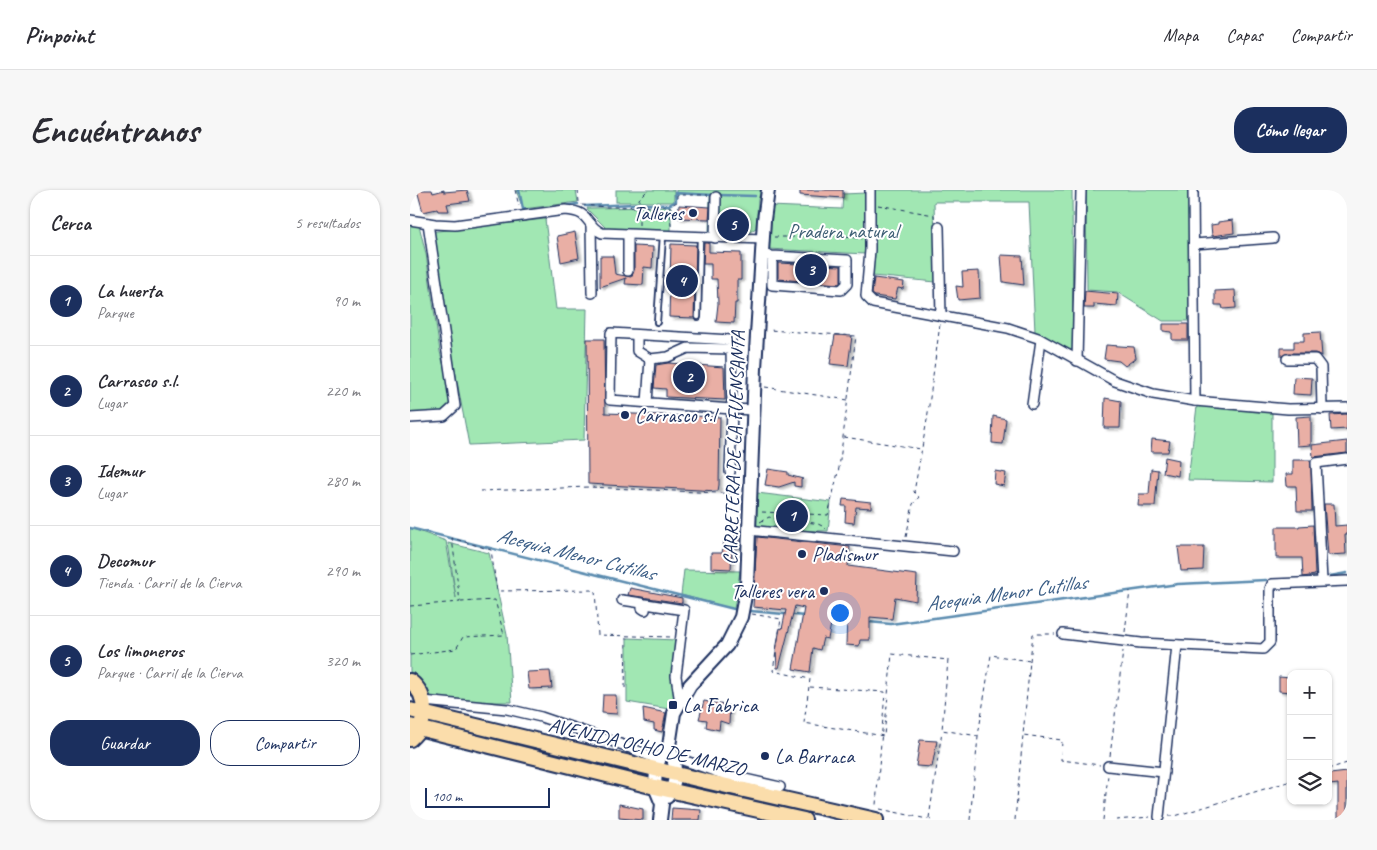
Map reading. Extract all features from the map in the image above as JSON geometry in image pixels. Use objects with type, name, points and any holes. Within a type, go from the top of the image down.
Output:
[{"type":"main road","name":"CARRETERA DE LA FUENSANTA","points":[[671,751],[674,713],[690,685],[726,644],[741,613],[747,585],[758,329],[767,256],[763,237],[768,190]]},
{"type":"main road","points":[[410,681],[419,691],[424,707],[413,731]]},
{"type":"main road","name":"AVENIDA OCHO DE MARZO","points":[[410,710],[424,707],[658,765],[676,774],[876,820]]},
{"type":"main road","name":"AVENIDA OCHO DE MARZO","points":[[413,731],[804,820]]},
{"type":"main road","points":[[660,820],[662,804],[656,787],[658,765],[671,751]]},
{"type":"main road","points":[[662,804],[672,791],[676,774],[671,751]]},
{"type":"street","points":[[870,190],[870,242],[866,296],[873,303],[1008,328],[1041,340],[1115,381],[1153,394],[1194,401],[1288,409],[1347,408]]},
{"type":"street","points":[[1077,361],[1082,226],[1081,190]]},
{"type":"street","points":[[1193,190],[1194,401]]},
{"type":"street","points":[[711,196],[716,238]]},
{"type":"street","points":[[410,220],[455,225],[521,215],[576,210],[586,215],[596,230],[602,233],[700,238],[763,237]]},
{"type":"street","points":[[410,418],[444,416],[455,406],[428,223]]},
{"type":"street","points":[[591,224],[592,293]]},
{"type":"street","points":[[940,228],[941,316]]},
{"type":"street","points":[[628,235],[628,271]]},
{"type":"street","points":[[1194,244],[1273,238]]},
{"type":"street","points":[[767,256],[847,260],[847,284],[841,290],[772,285],[767,256]]},
{"type":"street","points":[[730,472],[732,409],[731,340],[611,333],[610,400],[732,409]]},
{"type":"street","points":[[638,335],[637,351],[650,359],[668,357],[688,348],[731,349]]},
{"type":"street","points":[[1032,404],[1041,340]]},
{"type":"street","points":[[650,359],[647,403],[754,410]]},
{"type":"street","points":[[1286,359],[1315,359],[1321,367],[1322,409]]},
{"type":"street","points":[[1322,581],[1316,463],[1347,458]]},
{"type":"street","points":[[749,530],[953,551]]},
{"type":"street","points":[[1063,634],[1141,643],[1263,649],[1270,642],[1270,588],[1272,584],[1347,581]]},
{"type":"street","points":[[622,600],[642,603],[642,608],[645,610],[646,604],[684,610],[676,676],[680,704]]},
{"type":"street","points":[[1159,817],[1177,645]]},
{"type":"street","points":[[424,707],[507,709],[524,713],[623,745],[658,765]]},
{"type":"street","points":[[671,751],[724,774],[780,786]]},
{"type":"street","points":[[1109,767],[1164,772]]},
{"type":"lane","points":[[657,322],[668,236]]},
{"type":"lane","points":[[698,317],[700,238]]},
{"type":"path","points":[[515,190],[521,215]]},
{"type":"path","points":[[578,190],[582,205],[607,207],[670,206],[677,202],[677,195],[711,196]]},
{"type":"path","points":[[640,236],[639,199],[648,190]]},
{"type":"path","points":[[870,202],[884,207],[934,214],[934,230],[940,228]]},
{"type":"path","points":[[668,236],[670,206]]},
{"type":"path","points":[[763,237],[831,237],[840,235],[860,238],[870,242]]},
{"type":"path","points":[[904,546],[913,504],[919,497],[914,492],[941,316]]},
{"type":"path","points":[[750,511],[828,515],[839,468],[856,336],[758,329]]},
{"type":"path","points":[[755,386],[848,400]]},
{"type":"path","points":[[843,437],[922,449]]},
{"type":"path","points":[[480,491],[589,487],[751,495]]},
{"type":"path","points":[[749,530],[769,517],[787,526]]},
{"type":"path","points":[[792,528],[809,522],[822,525],[828,531]]},
{"type":"path","points":[[460,602],[452,538],[491,550],[497,592],[594,590],[598,635],[681,638]]},
{"type":"path","points":[[1124,638],[1130,591]]},
{"type":"path","points":[[410,606],[495,600],[504,635],[463,637],[456,649],[410,655]]},
{"type":"path","points":[[741,613],[781,619],[773,671],[810,679],[804,723],[884,736],[892,654],[948,660],[942,730],[929,818]]},
{"type":"path","points":[[1015,820],[1033,634],[1063,634]]},
{"type":"path","points":[[625,688],[626,636]]},
{"type":"path","points":[[1103,820],[1123,648]]},
{"type":"path","points":[[970,820],[978,736],[991,654],[1030,662]]},
{"type":"path","points":[[809,687],[886,692],[876,805]]},
{"type":"path","points":[[942,730],[978,736]]},
{"type":"path","points":[[1024,734],[1062,740],[1061,760],[1109,767]]},
{"type":"path","points":[[1332,768],[1347,763]]},
{"type":"path","points":[[1116,820],[1175,816],[1287,782]]},
{"type":"green space","points":[[516,190],[576,190],[578,202],[523,209]]},
{"type":"green space","points":[[616,190],[674,190],[674,202],[616,202]]},
{"type":"green space","points":[[676,190],[761,190],[758,200],[756,228],[748,233],[709,232],[710,195],[676,194]]},
{"type":"green space","points":[[875,190],[1072,190],[1073,351],[1035,332],[1029,202],[934,202],[936,282],[873,276]]},
{"type":"green space","points":[[1086,190],[1190,190],[1191,321],[1163,321],[1117,292],[1087,290]]},
{"type":"green space","name":"Pradera natural","points":[[866,193],[865,254],[768,249],[770,206],[842,209],[843,194]]},
{"type":"green space","points":[[671,207],[671,231],[608,230],[587,208]]},
{"type":"green space","points":[[545,219],[556,309],[587,309],[584,440],[469,445],[429,232]]},
{"type":"green space","points":[[418,221],[426,254],[440,352],[455,406],[439,416],[410,416],[410,222]]},
{"type":"green space","points":[[1197,406],[1272,410],[1272,482],[1188,480]]},
{"type":"green space","points":[[757,493],[831,502],[828,531],[753,530]]},
{"type":"green space","points":[[410,528],[446,541],[456,598],[448,543],[489,553],[507,635],[512,702],[432,702],[414,673],[410,672]]},
{"type":"green space","points":[[684,570],[740,571],[734,609],[681,595]]},
{"type":"green space","points":[[627,638],[677,640],[675,697],[669,709],[627,702]]},
{"type":"building","points":[[417,190],[432,190],[433,193],[444,190],[444,192],[467,190],[470,201],[447,204],[449,211],[438,211],[437,209],[423,212]]},
{"type":"building","points":[[800,190],[843,190],[843,198],[800,195]]},
{"type":"building","name":"Talleres","points":[[679,205],[710,207],[709,219],[678,218]]},
{"type":"building","points":[[1233,220],[1234,233],[1212,236],[1211,225]]},
{"type":"building","points":[[575,232],[579,258],[561,262],[557,236]]},
{"type":"building","points":[[704,243],[709,243],[709,252],[741,253],[741,280],[737,280],[737,303],[735,303],[734,323],[716,322],[718,304],[717,279],[711,279],[711,264],[703,264]]},
{"type":"building","points":[[671,244],[696,245],[694,318],[669,317]]},
{"type":"building","points":[[634,246],[653,247],[652,268],[644,267],[643,285],[625,284],[626,278],[600,287],[600,256],[613,256],[615,274],[631,277],[634,271]]},
{"type":"building","points":[[1001,255],[1022,256],[1024,285],[1003,282]]},
{"type":"building","points":[[778,263],[841,266],[841,281],[839,284],[778,279]]},
{"type":"building","points":[[979,271],[980,298],[958,300],[956,286],[963,287],[962,272]]},
{"type":"building","points":[[874,278],[904,282],[903,289],[898,288],[895,299],[875,296],[872,294]]},
{"type":"building","points":[[1235,290],[1236,308],[1223,309],[1222,305],[1215,305],[1215,291]]},
{"type":"building","points":[[1085,291],[1118,294],[1117,306],[1094,304],[1094,308],[1084,308]]},
{"type":"building","points":[[1163,324],[1188,324],[1188,340],[1172,340],[1172,332],[1163,331]]},
{"type":"building","points":[[1320,332],[1322,356],[1315,353],[1287,353],[1281,357],[1281,348],[1294,348],[1294,341],[1304,341],[1304,333]]},
{"type":"building","points":[[835,335],[852,336],[848,366],[830,364]]},
{"type":"building","name":"Carrasco s.l","points":[[587,339],[604,339],[605,413],[720,417],[718,491],[588,484]]},
{"type":"building","points":[[1106,345],[1134,347],[1136,358],[1125,366],[1119,361],[1104,359]]},
{"type":"building","points":[[668,363],[724,367],[725,400],[666,397],[666,389],[654,388],[656,365]]},
{"type":"building","points":[[1294,377],[1312,378],[1311,395],[1293,394]]},
{"type":"building","points":[[1105,398],[1121,401],[1120,428],[1104,428]]},
{"type":"building","points":[[1347,414],[1347,429],[1331,430],[1330,415]]},
{"type":"building","points":[[993,416],[1006,419],[1003,444],[992,443]]},
{"type":"building","points":[[1311,416],[1311,445],[1297,446],[1296,417]]},
{"type":"building","points":[[1152,439],[1170,441],[1168,452],[1151,452]]},
{"type":"building","points":[[1347,441],[1347,453],[1313,457],[1312,445]]},
{"type":"building","points":[[1165,457],[1179,460],[1178,476],[1163,473]]},
{"type":"building","points":[[1293,460],[1311,460],[1312,511],[1297,511],[1296,486],[1287,486],[1286,474],[1293,474]]},
{"type":"building","points":[[768,469],[788,472],[788,475],[803,479],[801,480],[801,487],[794,486],[794,482],[779,487],[765,485]]},
{"type":"building","points":[[1151,469],[1158,470],[1155,506],[1138,506],[1139,494],[1149,494]]},
{"type":"building","points":[[995,471],[1006,473],[1004,486],[994,484]]},
{"type":"building","points":[[843,499],[871,502],[871,508],[856,507],[854,523],[845,522],[846,506],[842,506]]},
{"type":"building","points":[[1324,504],[1334,504],[1335,526],[1347,525],[1347,535],[1345,535],[1346,554],[1328,555]]},
{"type":"building","points":[[1313,525],[1315,575],[1303,577],[1302,558],[1276,558],[1276,527]]},
{"type":"building","points":[[725,536],[739,537],[739,548],[732,548],[731,569],[711,568],[711,553],[722,553]]},
{"type":"building","points":[[757,537],[850,547],[848,566],[917,575],[916,601],[895,597],[892,619],[870,617],[870,640],[860,640],[859,646],[846,645],[847,615],[833,614],[828,639],[823,638],[820,650],[813,648],[810,672],[793,669],[804,608],[795,606],[779,668],[777,668],[776,650],[786,610],[753,607]]},
{"type":"building","points":[[1178,547],[1204,547],[1203,570],[1181,571]]},
{"type":"building","points":[[630,588],[682,598],[682,603],[628,595]]},
{"type":"building","points":[[550,671],[552,688],[529,689],[527,672]]},
{"type":"building","points":[[1279,677],[1287,678],[1287,692],[1279,691]]},
{"type":"building","points":[[603,695],[616,695],[617,714],[602,713]]},
{"type":"building","points":[[704,701],[730,706],[729,724],[720,721],[719,730],[706,727],[707,720],[699,719]]},
{"type":"building","points":[[643,708],[666,713],[662,732],[654,730],[654,724],[644,722]]},
{"type":"building","points":[[920,740],[937,741],[932,767],[916,766]]},
{"type":"building","points":[[1347,772],[1347,820],[1338,820],[1338,784],[1332,785],[1332,774]]},
{"type":"building","points":[[619,804],[643,809],[643,820],[619,818]]},
{"type":"building","points":[[672,808],[701,810],[700,820],[671,820]]},
{"type":"waterway","points":[[519,190],[523,209],[530,210],[578,204]]},
{"type":"waterway","points":[[641,204],[669,205],[676,201],[675,193],[714,195]]},
{"type":"waterway","points":[[718,195],[755,196]]},
{"type":"waterway","points":[[585,206],[636,204]]},
{"type":"waterway","name":"Acequia Menor Cutillas","points":[[410,528],[734,609]]},
{"type":"waterway","name":"Acequia Menor Cutillas","points":[[1330,576],[1347,573]]},
{"type":"waterway","name":"Acequia Menor Cutillas","points":[[868,622],[891,624],[1178,584],[1266,580]]},
{"type":"waterway","name":"Acequia Menor Cutillas","points":[[750,611],[805,616]]},
{"type":"waterway","name":"Acequia Menor Cutillas","points":[[831,619],[850,620]]},
{"type":"place","name":"Talleres","points":[[693,213]]},
{"type":"place","name":"Los limoneros","points":[[733,225]]},
{"type":"place","name":"Idemur","points":[[811,270]]},
{"type":"place","name":"Decomur","points":[[682,281]]},
{"type":"place","name":"Carrasco s.l.","points":[[689,377]]},
{"type":"place","name":"Carrasco s.l","points":[[625,415]]},
{"type":"place","name":"La huerta","points":[[792,516]]},
{"type":"place","name":"Pladismur","points":[[802,554]]},
{"type":"place","name":"Talleres vera","points":[[824,591]]},
{"type":"place","name":"La Fabrica","points":[[673,705]]},
{"type":"place","name":"La Barraca","points":[[765,756]]}]
